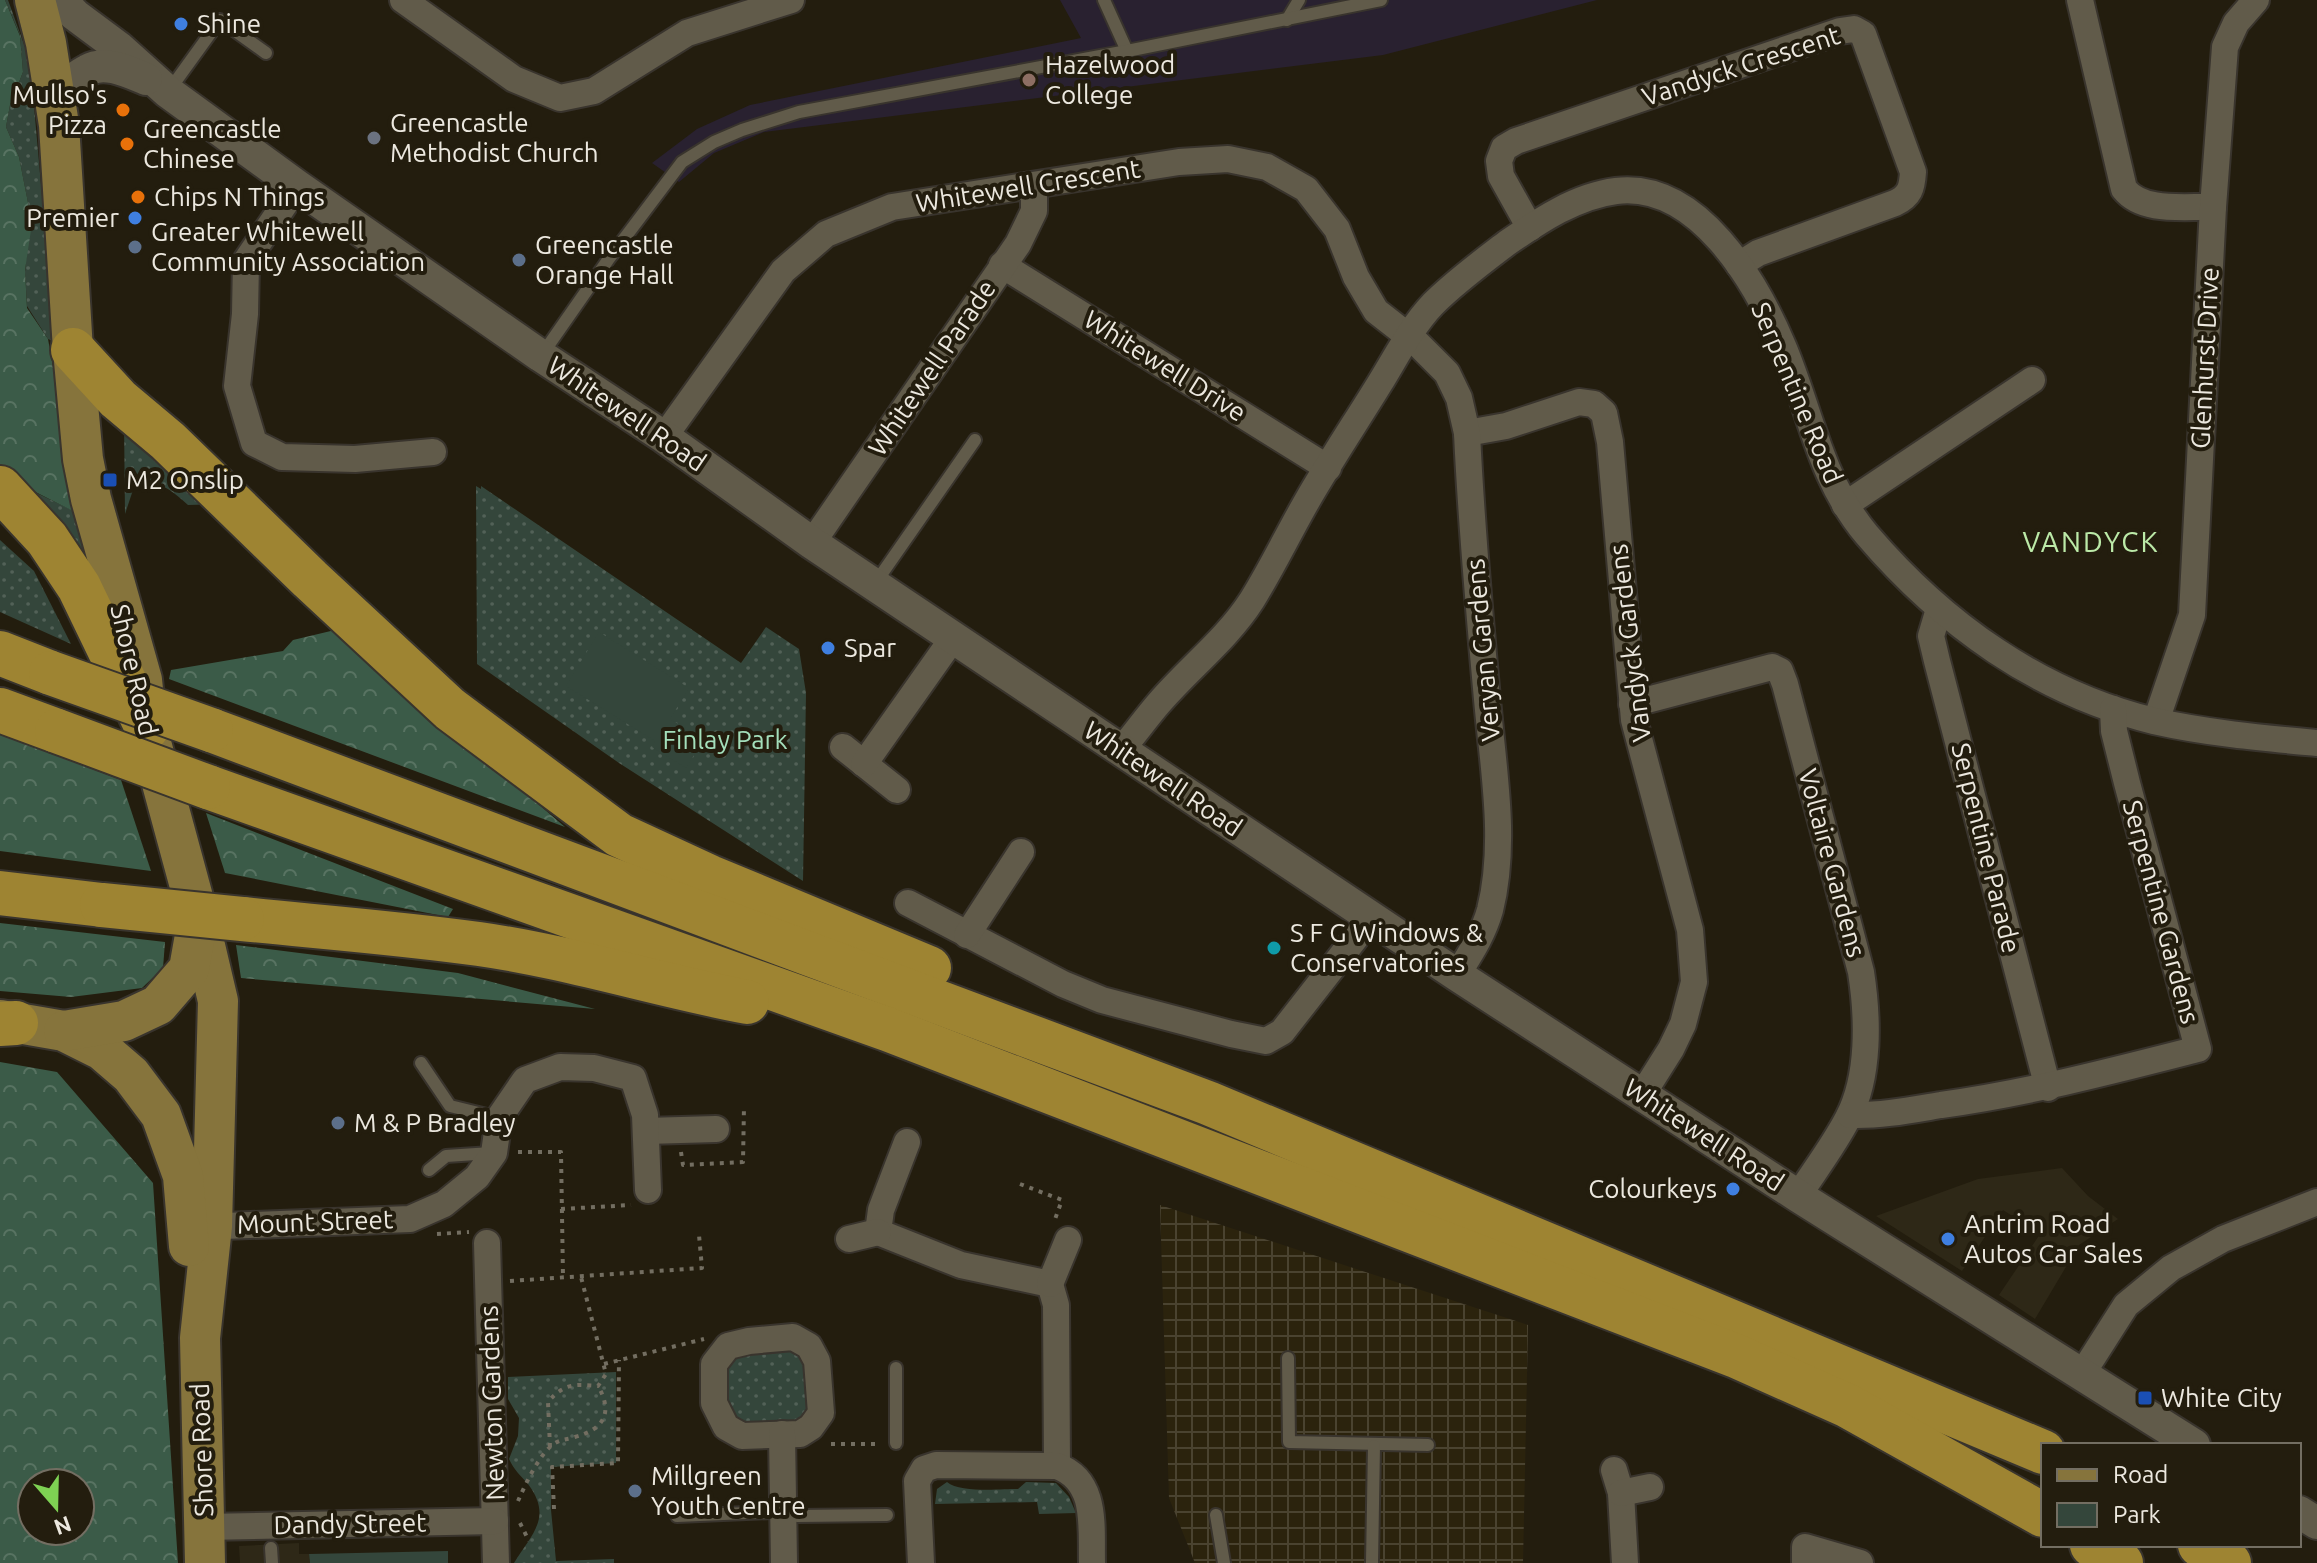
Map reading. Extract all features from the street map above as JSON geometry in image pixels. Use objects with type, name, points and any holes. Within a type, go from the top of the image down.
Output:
[{"type":"highway","points":[[73,350],[118,399],[168,441],[450,709],[619,835],[710,877],[1011,1002],[1208,1103]]},
{"type":"highway","points":[[0,488],[47,539],[79,587],[147,728]]},
{"type":"highway","points":[[0,653],[1208,1103],[2041,1451]]},
{"type":"highway","points":[[0,710],[887,1029],[1736,1356],[1848,1406],[2041,1514]]},
{"type":"highway","points":[[0,893],[480,944],[590,965],[692,992],[887,1029]]},
{"type":"highway","points":[[2095,1547],[2121,1563]]},
{"type":"highway","points":[[2203,1547],[2229,1563]]},
{"type":"main road","name":"Shore Road","points":[[35,0],[54,91],[73,350],[86,474],[142,680],[147,728],[218,1001],[199,1226],[205,1545]]},
{"type":"main road","points":[[64,1031],[124,1021],[158,1005],[189,969],[198,916]]},
{"type":"main road","name":"Shore Road","points":[[5,1022],[64,1031],[102,1050],[131,1075],[161,1115],[199,1226]]},
{"type":"street","name":"Whitewell Road","points":[[61,0],[160,87],[297,186],[541,356],[664,437],[812,543],[1457,975],[1798,1196],[2191,1443]]},
{"type":"street","points":[[403,0],[514,79],[560,98],[594,91],[687,33],[791,0]]},
{"type":"street","points":[[2080,0],[2124,189],[2132,199],[2145,204],[2213,207]]},
{"type":"street","name":"Glenhurst Drive","points":[[2156,721],[2192,615],[2213,207],[2225,47],[2236,23],[2256,0]]},
{"type":"street","name":"Vandyck Crescent","points":[[1530,228],[1501,176],[1499,161],[1504,148],[1516,141],[1840,31],[1854,29],[1863,34],[1913,172],[1912,188],[1905,198],[1895,203],[1758,253],[1739,265]]},
{"type":"street","name":"Whitewell Road","points":[[54,91],[99,66],[124,70],[160,87]]},
{"type":"street","name":"Whitewell Crescent","points":[[664,437],[783,271],[826,234],[892,207],[1179,162],[1228,159],[1267,167],[1306,189],[1337,229],[1356,277],[1376,311],[1409,337]]},
{"type":"street","points":[[297,186],[246,261],[245,314],[237,386],[254,443],[282,457],[355,459],[433,452]]},
{"type":"street","name":"Whitewell Parade","points":[[812,543],[1018,244],[1034,211],[1034,186]]},
{"type":"street","name":"Serpentine Road","points":[[1121,750],[1159,702],[1208,653],[1251,602],[1328,468],[1409,337],[1432,306],[1487,258],[1530,228],[1573,203],[1618,190],[1657,195],[1689,211],[1720,240],[1739,265],[1782,343],[1819,452],[1845,505],[1866,533],[1939,609],[2008,660],[2044,680],[2113,709],[2156,721],[2242,736],[2317,743]]},
{"type":"street","name":"Whitewell Drive","points":[[1002,265],[1328,468]]},
{"type":"street","name":"Veryan Gardens","points":[[1409,337],[1447,373],[1459,398],[1467,433],[1498,819],[1498,865],[1486,922],[1478,943],[1457,975]]},
{"type":"street","points":[[1845,505],[2032,380]]},
{"type":"street","name":"Vandyck Gardens","points":[[1467,433],[1506,426],[1579,402],[1594,404],[1604,413],[1610,442],[1632,704],[1690,930],[1694,982],[1683,1024],[1642,1095]]},
{"type":"street","name":"Serpentine Parade","points":[[1939,609],[1931,636],[2048,1088]]},
{"type":"street","points":[[864,764],[953,638]]},
{"type":"street","name":"Voltaire Gardens","points":[[1632,704],[1772,667],[1780,671],[1861,972],[1867,1011],[1866,1044],[1850,1115],[1798,1196]]},
{"type":"street","name":"Serpentine Gardens","points":[[1850,1115],[1885,1113],[2048,1088],[2198,1049],[2117,744],[2113,709]]},
{"type":"street","points":[[843,747],[897,790]]},
{"type":"street","points":[[967,935],[1021,852]]},
{"type":"street","points":[[908,903],[1063,984],[1102,1000],[1266,1041],[1282,1032],[1371,918]]},
{"type":"street","points":[[494,1153],[499,1118],[525,1080],[560,1067],[594,1068],[633,1078],[645,1115],[648,1190]]},
{"type":"street","points":[[646,1131],[716,1129]]},
{"type":"street","points":[[878,1232],[881,1210],[907,1142]]},
{"type":"street","name":"Mount Street","points":[[199,1226],[410,1219],[444,1204],[477,1177],[494,1153]]},
{"type":"street","points":[[2082,1374],[2126,1305],[2171,1268],[2223,1239],[2317,1202]]},
{"type":"street","points":[[849,1239],[878,1232],[961,1265],[1050,1284]]},
{"type":"street","points":[[1057,1466],[1056,1305],[1050,1284],[1059,1236]]},
{"type":"street","name":"Newton Gardens","points":[[487,1243],[509,1517],[496,1563]]},
{"type":"street","points":[[793,1337],[809,1346],[817,1361],[821,1413],[811,1427],[800,1434],[742,1436],[726,1427],[714,1403],[714,1364],[728,1346],[793,1337]]},
{"type":"street","points":[[782,1434],[784,1563]]},
{"type":"street","points":[[921,1563],[917,1481],[924,1469],[936,1465],[1057,1466],[1069,1470],[1091,1500],[1092,1563]]},
{"type":"street","points":[[1625,1563],[1617,1482],[1650,1487]]},
{"type":"street","name":"Dandy Street","points":[[205,1545],[509,1517]]},
{"type":"street","points":[[1805,1563],[1805,1547],[1860,1563]]},
{"type":"lane","points":[[1104,0],[1127,51]]},
{"type":"lane","points":[[1287,20],[1299,0]]},
{"type":"lane","points":[[541,356],[682,162],[714,142],[742,130],[799,112],[1381,0]]},
{"type":"lane","points":[[160,87],[220,20],[266,53]]},
{"type":"lane","points":[[874,585],[975,440]]},
{"type":"lane","points":[[421,1063],[450,1106],[499,1118]]},
{"type":"lane","points":[[429,1170],[446,1156],[494,1153]]},
{"type":"lane","points":[[1288,1358],[1289,1442],[1428,1445]]},
{"type":"lane","points":[[896,1368],[896,1443]]},
{"type":"lane","points":[[1372,1563],[1374,1446]]},
{"type":"lane","points":[[677,1516],[772,1512]]},
{"type":"lane","points":[[797,1516],[887,1515]]},
{"type":"lane","points":[[1216,1515],[1224,1563]]},
{"type":"lane","points":[[271,1548],[272,1563]]},
{"type":"path","points":[[494,1153],[561,1152],[563,1278]]},
{"type":"path","points":[[1020,1184],[1062,1200],[1059,1236]]},
{"type":"path","points":[[561,1209],[638,1204],[648,1190]]},
{"type":"path","points":[[410,1219],[437,1234],[475,1232],[487,1243]]},
{"type":"path","points":[[488,1282],[702,1268],[699,1235]]},
{"type":"path","points":[[581,1277],[606,1374],[598,1386]]},
{"type":"path","points":[[603,1364],[712,1337],[728,1346]]},
{"type":"path","points":[[554,1509],[552,1467],[618,1463],[619,1360]]},
{"type":"path","points":[[550,1447],[548,1402],[558,1389],[574,1384],[598,1386]]},
{"type":"path","points":[[529,1541],[509,1517],[526,1482],[550,1447],[599,1426],[607,1413],[607,1401],[598,1386]]},
{"type":"path","points":[[831,1444],[896,1443]]},
{"type":"shaded area","name":"Hazelwood College","points":[[1060,0],[1597,0],[1383,55],[764,132],[714,153],[679,182],[652,163],[697,129],[750,105],[1081,38]]},
{"type":"shaded area","name":"Antrim Road Autos Car Sales","points":[[2062,1168],[2088,1196],[2118,1219],[2079,1245],[2035,1319],[1999,1295],[2040,1234],[2003,1210],[1962,1271],[1876,1216],[1978,1179]]},
{"type":"shaded area","points":[[1160,1205],[1528,1325],[1523,1563],[1195,1563],[1169,1498]]},
{"type":"shaded area","points":[[299,1543],[299,1554],[309,1554],[310,1563],[240,1563],[239,1546]]},
{"type":"green space","points":[[0,0],[5,0],[20,36],[23,72],[10,105],[6,127],[19,157],[32,223],[25,270],[27,308],[48,339],[63,423],[73,511],[0,474]]},
{"type":"green space","points":[[5,0],[8,0],[30,61],[55,342],[48,339],[27,306],[25,272],[30,213],[19,157],[6,127],[10,105],[23,72],[20,35]]},
{"type":"green space","points":[[124,419],[221,504],[188,505],[164,487],[143,485],[134,487],[125,514]]},
{"type":"green space","points":[[20,485],[72,510],[84,550],[75,553]]},
{"type":"green space","name":"Finlay Park","points":[[476,486],[481,489],[481,486],[741,663],[766,627],[799,649],[806,693],[803,881],[619,763],[477,664]]},
{"type":"green space","points":[[0,540],[34,571],[71,644],[0,612]]},
{"type":"green space","points":[[335,630],[565,827],[169,679],[171,670],[283,651],[293,640]]},
{"type":"green space","points":[[599,632],[689,688],[670,719],[704,739],[686,768],[652,747],[655,741],[566,686]]},
{"type":"green space","points":[[0,734],[121,780],[151,871],[0,851]]},
{"type":"green space","points":[[206,813],[453,909],[448,917],[225,873]]},
{"type":"green space","points":[[0,923],[165,942],[163,968],[142,988],[71,997],[0,991]]},
{"type":"green space","points":[[236,945],[458,973],[595,1009],[241,978]]},
{"type":"green space","points":[[0,1062],[57,1072],[153,1183],[178,1563],[0,1563]]},
{"type":"green space","points":[[786,1345],[804,1357],[808,1409],[796,1424],[738,1423],[726,1413],[725,1369],[734,1356]]},
{"type":"green space","points":[[616,1372],[616,1463],[551,1467],[556,1561],[614,1559],[614,1563],[514,1563],[537,1525],[539,1506],[528,1484],[509,1459],[518,1436],[519,1418],[508,1399],[508,1377]]},
{"type":"green space","points":[[947,1482],[961,1488],[981,1490],[1018,1489],[1026,1482],[1056,1483],[1069,1497],[1076,1513],[1039,1514],[1037,1502],[935,1504],[937,1489]]},
{"type":"green space","points":[[448,1551],[448,1563],[310,1563],[309,1554]]},
{"type":"place","name":"Shine","points":[[181,24]]},
{"type":"place","name":"Hazelwood College","points":[[1029,80]]},
{"type":"place","name":"Mullso's Pizza","points":[[123,110]]},
{"type":"place","name":"Greencastle Methodist Church","points":[[374,138]]},
{"type":"place","name":"Greencastle Chinese","points":[[127,144]]},
{"type":"place","name":"Chips N Things","points":[[138,197]]},
{"type":"place","name":"Premier","points":[[135,218]]},
{"type":"place","name":"Greater Whitewell Community Association","points":[[135,247]]},
{"type":"place","name":"Greencastle Orange Hall","points":[[519,260]]},
{"type":"place","name":"M2 Onslip","points":[[110,480]]},
{"type":"place","name":"Spar","points":[[828,648]]},
{"type":"place","name":"S F G Windows & Conservatories","points":[[1274,948]]},
{"type":"place","name":"M & P Bradley","points":[[338,1123]]},
{"type":"place","name":"Colourkeys","points":[[1733,1189]]},
{"type":"place","name":"Antrim Road Autos Car Sales","points":[[1948,1239]]},
{"type":"place","name":"White City","points":[[2145,1398]]},
{"type":"place","name":"Millgreen Youth Centre","points":[[635,1491]]},
{"type":"district","name":"VANDYCK","points":[[2091,542]]}]
